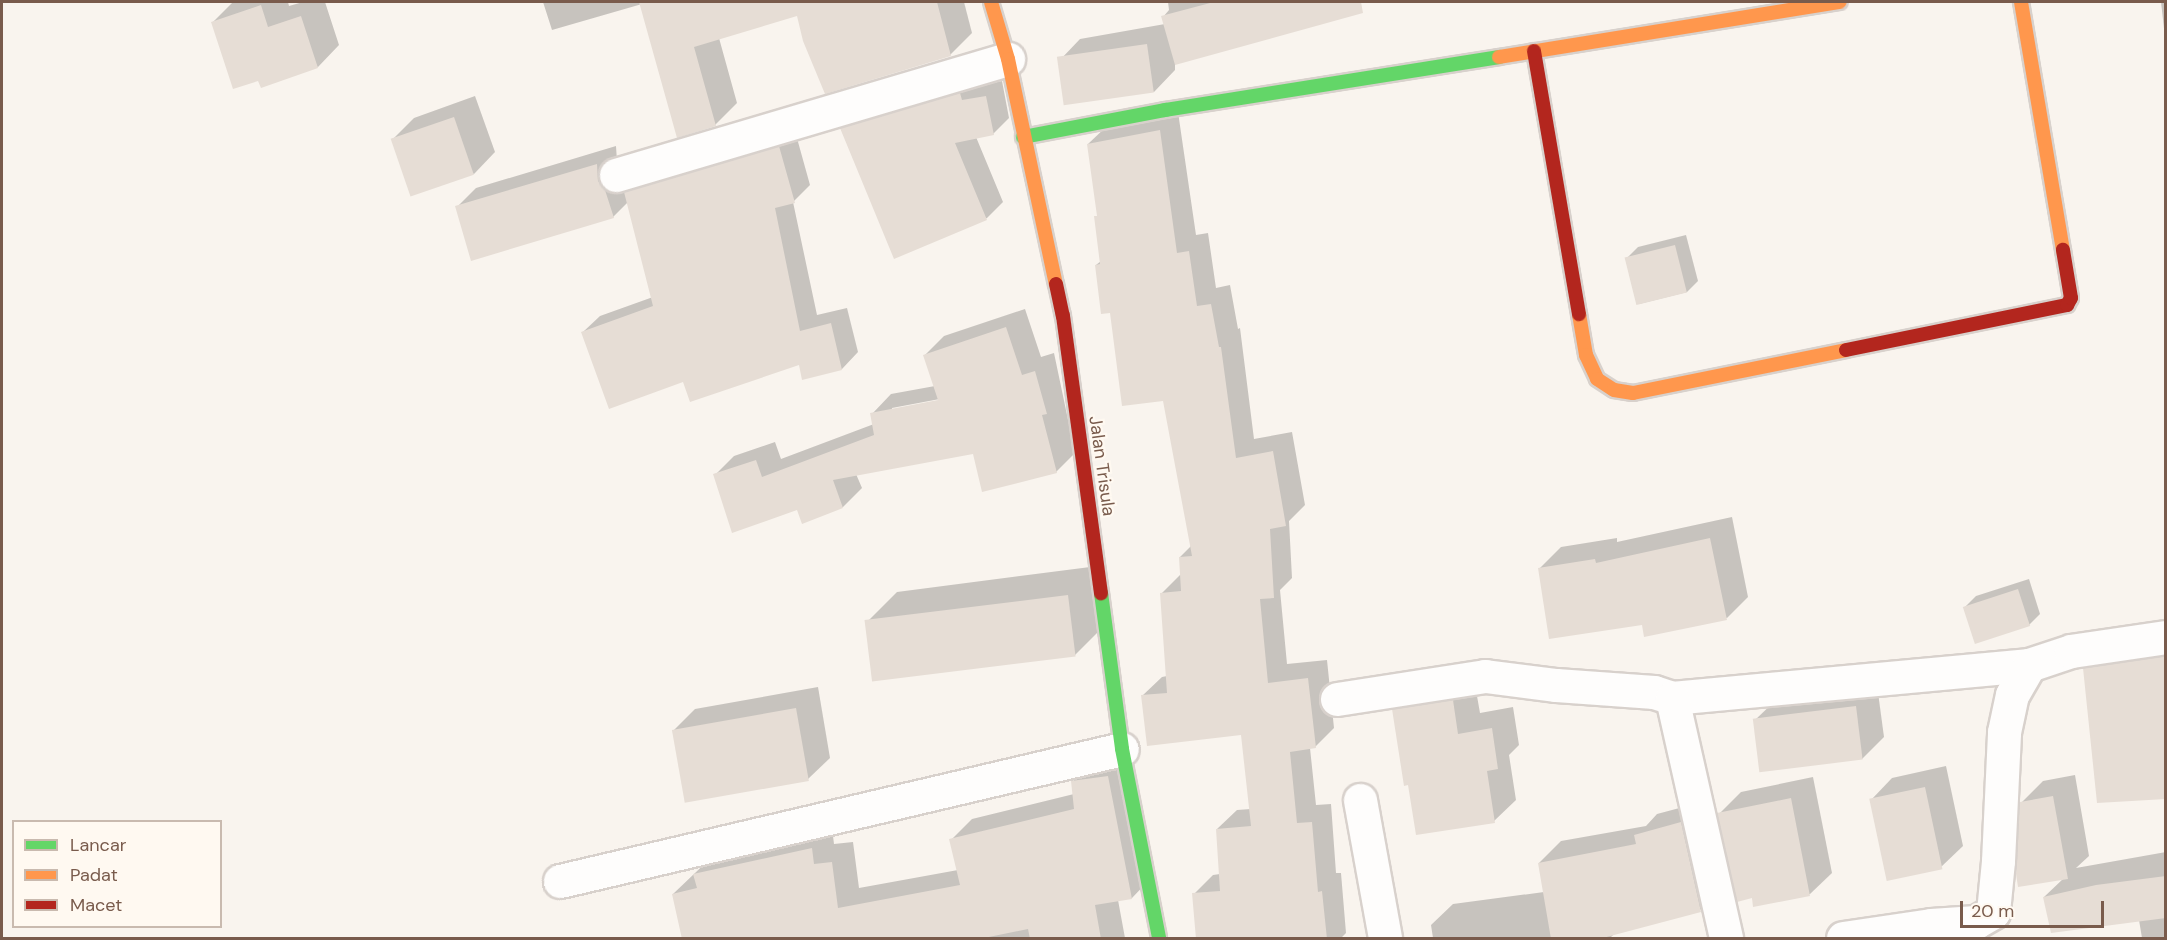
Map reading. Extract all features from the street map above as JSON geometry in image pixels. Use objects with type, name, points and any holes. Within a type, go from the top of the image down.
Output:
[{"type":"street","name":"Jalan Trisula","points":[[991,2],[1008,58],[1023,137],[1063,316],[1122,749],[1159,939]]},
{"type":"street","points":[[1023,137],[1165,110],[1840,2]]},
{"type":"street","points":[[1534,51],[1586,354],[1597,379],[1614,390],[1633,393],[2067,305],[2071,298],[2021,2]]},
{"type":"street","points":[[615,175],[1008,58]]},
{"type":"street","points":[[1337,699],[1485,676],[1556,686],[1654,692],[1672,698],[2029,665],[2071,651],[2166,637]]},
{"type":"street","points":[[1843,939],[1931,925],[1976,922],[1993,912],[1998,861],[2004,732],[2012,695],[2029,665]]},
{"type":"street","points":[[1672,698],[1726,939]]},
{"type":"street","points":[[560,881],[1122,749]]},
{"type":"street","points":[[1360,800],[1385,939]]},
{"type":"building","points":[[639,2],[937,2],[951,56],[825,94],[803,41],[797,16],[694,47],[716,126],[677,138]]},
{"type":"building","points":[[1214,2],[1361,2],[1363,13],[1175,65],[1161,16]]},
{"type":"building","points":[[261,5],[268,27],[301,16],[318,68],[261,88],[258,81],[233,89],[211,22]]},
{"type":"building","points":[[1147,44],[1154,93],[1064,105],[1057,57]]},
{"type":"building","points":[[960,93],[962,100],[986,96],[994,135],[955,143],[987,220],[894,259],[840,128]]},
{"type":"building","points":[[454,117],[474,175],[411,196],[391,139]]},
{"type":"building","points":[[1160,130],[1177,253],[1189,251],[1197,306],[1211,304],[1219,347],[1221,347],[1236,458],[1273,451],[1286,526],[1270,529],[1274,598],[1260,599],[1268,683],[1308,678],[1316,748],[1290,752],[1297,823],[1312,822],[1318,892],[1322,891],[1327,939],[1196,939],[1192,893],[1220,891],[1216,829],[1251,826],[1241,735],[1147,746],[1141,695],[1167,693],[1160,593],[1181,591],[1179,557],[1192,556],[1163,401],[1122,406],[1110,313],[1101,314],[1095,265],[1100,264],[1094,216],[1097,216],[1087,144]]},
{"type":"building","points":[[779,146],[795,203],[775,208],[800,331],[831,323],[842,370],[802,380],[799,365],[690,402],[683,382],[609,409],[581,332],[653,306],[624,192]]},
{"type":"building","points":[[597,164],[598,181],[605,190],[614,218],[471,261],[455,206]]},
{"type":"building","points":[[1675,245],[1687,293],[1636,305],[1625,258]]},
{"type":"building","points":[[1006,327],[1022,375],[1035,371],[1047,414],[1042,415],[1057,473],[982,492],[973,454],[833,480],[843,508],[802,524],[797,510],[732,533],[713,474],[756,460],[762,477],[874,435],[870,413],[938,400],[923,355]]},
{"type":"building","points":[[1710,538],[1727,620],[1644,637],[1642,625],[1549,639],[1538,568],[1595,559],[1596,563]]},
{"type":"building","points":[[2018,589],[2030,626],[1975,644],[1963,607]]},
{"type":"building","points":[[1068,595],[1076,657],[872,682],[865,620]]},
{"type":"building","points":[[2166,656],[2166,799],[2097,803],[2083,668]]},
{"type":"building","points":[[1453,700],[1458,734],[1492,728],[1498,769],[1487,771],[1495,823],[1416,835],[1408,785],[1404,786],[1392,709]]},
{"type":"building","points":[[1856,706],[1863,760],[1759,772],[1753,719]]},
{"type":"building","points":[[796,708],[809,781],[685,803],[672,730]]},
{"type":"building","points":[[1108,776],[1132,899],[1095,905],[1101,939],[1030,939],[1028,929],[979,939],[682,939],[672,894],[697,888],[693,874],[812,848],[814,864],[832,862],[838,908],[960,885],[949,839],[1074,809],[1071,781]]},
{"type":"building","points":[[1925,787],[1942,869],[1887,881],[1869,799]]},
{"type":"building","points":[[2053,796],[2068,879],[2018,887],[2016,874],[2020,802]]},
{"type":"building","points":[[1791,798],[1810,896],[1753,907],[1752,898],[1737,902],[1717,813]]},
{"type":"building","points":[[1681,822],[1701,912],[1599,939],[1551,939],[1538,863],[1636,844],[1634,835]]},
{"type":"building","points":[[2166,876],[2166,918],[2051,933],[2043,897],[2096,885]]},
{"type":"traffic: fast","points":[[1023,137],[1165,110],[1499,57]]},
{"type":"traffic: fast","points":[[1101,593],[1122,749],[1159,938]]},
{"type":"traffic: slow","points":[[991,2],[1008,59],[1056,284]]},
{"type":"traffic: slow","points":[[1499,57],[1840,2]]},
{"type":"traffic: slow","points":[[2021,2],[2063,250]]},
{"type":"traffic: slow","points":[[1579,314],[1586,355],[1597,379],[1614,390],[1633,393],[1846,350]]},
{"type":"traffic: jam","points":[[1534,51],[1579,314]]},
{"type":"traffic: jam","points":[[1846,350],[2067,305],[2071,298],[2063,250]]},
{"type":"traffic: jam","points":[[1056,284],[1063,316],[1101,593]]}]
